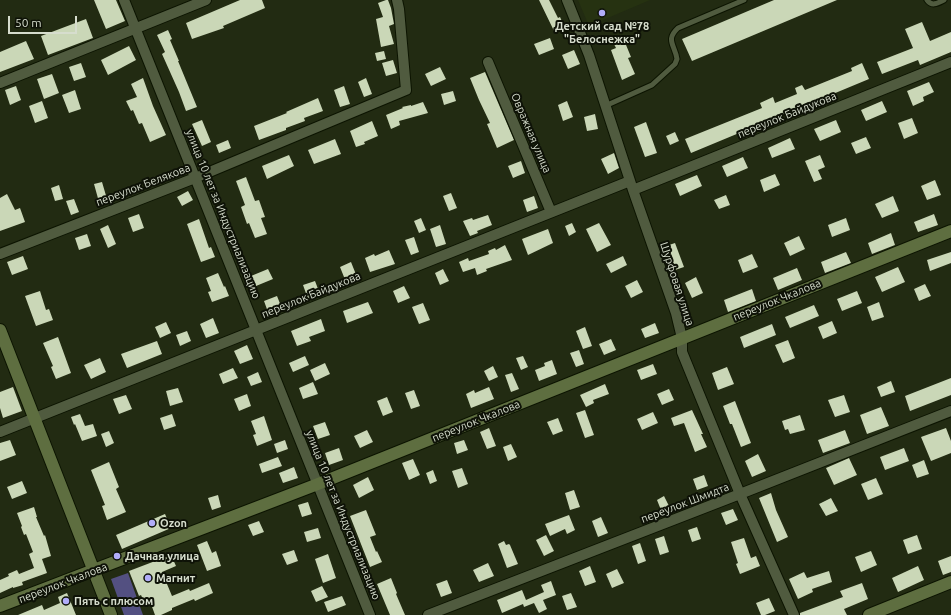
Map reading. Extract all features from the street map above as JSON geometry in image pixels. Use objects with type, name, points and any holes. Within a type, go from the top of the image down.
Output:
[{"type":"street","name":"улица 10 лет за Индустриализацию","points":[[124,0],[370,615]]},
{"type":"street","points":[[0,83],[206,0]]},
{"type":"street","name":"переулок Белякова","points":[[0,254],[196,178],[406,90],[397,0]]},
{"type":"street","name":"Шурфовая улица","points":[[567,0],[589,55],[631,185],[676,313],[682,338],[682,352],[740,494],[794,615]]},
{"type":"street","name":"Овражная улица","points":[[488,62],[551,212]]},
{"type":"street","name":"переулок Байдукова","points":[[0,432],[551,212],[631,185],[951,62]]},
{"type":"street","name":"переулок Чкалова","points":[[0,606],[318,484],[951,231]]},
{"type":"street","points":[[0,330],[111,615]]},
{"type":"street","name":"переулок Шмидта","points":[[428,615],[951,411]]},
{"type":"street","points":[[869,615],[951,582]]},
{"type":"lane","points":[[606,106],[650,86],[675,64],[677,59],[671,42],[671,37],[673,32],[678,28],[744,0]]},
{"type":"lane","points":[[927,0],[931,4],[934,4],[944,0]]},
{"type":"shaded area","name":"Детский сад №78 \"Белоснежка\"","points":[[578,0],[650,0],[589,26]]},
{"type":"shaded area","points":[[128,573],[143,615],[124,615],[111,579]]},
{"type":"building","points":[[94,0],[116,0],[125,21],[106,29]]},
{"type":"building","points":[[240,0],[262,0],[265,8],[223,26],[224,28],[192,39],[186,23]]},
{"type":"building","points":[[388,0],[391,8],[394,24],[389,26],[394,44],[381,47],[376,19],[383,17],[378,3]]},
{"type":"building","points":[[539,0],[549,0],[565,28],[555,33]]},
{"type":"building","points":[[774,0],[837,0],[692,61],[682,39]]},
{"type":"building","points":[[86,19],[93,38],[48,55],[41,36]]},
{"type":"building","points":[[922,22],[930,41],[951,32],[951,52],[920,65],[918,60],[882,74],[877,62],[913,48],[905,29]]},
{"type":"building","points":[[168,30],[172,39],[170,40],[197,107],[186,111],[162,54],[165,52],[157,35]]},
{"type":"building","points":[[550,38],[554,49],[539,55],[534,44]]},
{"type":"building","points":[[624,40],[631,57],[628,58],[635,74],[622,80],[611,50],[616,48],[614,44]]},
{"type":"building","points":[[26,41],[34,59],[0,72],[0,52]]},
{"type":"building","points":[[129,46],[136,60],[108,75],[101,60]]},
{"type":"building","points":[[574,50],[580,64],[568,69],[562,55]]},
{"type":"building","points":[[384,51],[386,59],[377,61],[375,53]]},
{"type":"building","points":[[393,60],[397,73],[386,76],[382,63]]},
{"type":"building","points":[[81,63],[86,77],[74,81],[69,67]]},
{"type":"building","points":[[862,63],[869,79],[691,153],[685,139],[762,108],[760,103],[773,97],[775,103],[797,94],[795,88],[802,85],[805,90],[852,71],[851,68]]},
{"type":"building","points":[[440,67],[446,79],[431,86],[425,74]]},
{"type":"building","points":[[485,72],[514,140],[497,148],[487,124],[490,123],[470,78]]},
{"type":"building","points":[[52,74],[59,93],[44,99],[37,79]]},
{"type":"building","points":[[143,78],[153,106],[166,135],[150,142],[142,123],[139,124],[133,110],[131,111],[126,101],[137,97],[131,84]]},
{"type":"building","points":[[366,78],[372,94],[364,97],[358,82]]},
{"type":"building","points":[[929,82],[934,92],[923,97],[924,101],[913,106],[907,91]]},
{"type":"building","points":[[16,86],[21,100],[10,105],[5,90]]},
{"type":"building","points":[[344,86],[350,104],[340,107],[334,90]]},
{"type":"building","points":[[75,90],[81,109],[69,113],[62,95]]},
{"type":"building","points":[[453,91],[456,101],[444,105],[441,94]]},
{"type":"building","points":[[318,98],[323,111],[304,118],[305,121],[286,128],[286,130],[259,140],[254,126],[287,113],[286,112]]},
{"type":"building","points":[[42,101],[48,118],[35,123],[29,106]]},
{"type":"building","points":[[567,101],[573,117],[563,121],[558,105]]},
{"type":"building","points":[[882,101],[887,112],[866,121],[861,110]]},
{"type":"building","points":[[423,102],[428,113],[399,121],[400,125],[391,129],[386,115],[403,108],[402,107]]},
{"type":"building","points":[[595,114],[598,129],[587,131],[584,117]]},
{"type":"building","points":[[912,118],[918,133],[904,139],[898,123]]},
{"type":"building","points":[[202,120],[211,142],[202,146],[192,124]]},
{"type":"building","points":[[836,120],[841,132],[820,141],[814,129]]},
{"type":"building","points":[[372,121],[378,136],[364,142],[365,144],[356,147],[350,131]]},
{"type":"building","points":[[646,122],[657,153],[645,157],[634,127]]},
{"type":"building","points":[[675,132],[679,141],[670,145],[666,136]]},
{"type":"building","points":[[866,137],[871,148],[856,154],[851,143]]},
{"type":"building","points":[[790,138],[795,149],[772,158],[768,148]]},
{"type":"building","points":[[335,139],[341,154],[314,164],[308,150]]},
{"type":"building","points":[[228,140],[231,148],[219,153],[216,145]]},
{"type":"building","points":[[614,153],[619,168],[608,174],[601,159]]},
{"type":"building","points":[[289,155],[294,166],[267,179],[262,166]]},
{"type":"building","points":[[820,155],[825,167],[818,170],[822,179],[814,182],[805,161]]},
{"type":"building","points":[[743,157],[748,168],[727,177],[722,166]]},
{"type":"building","points":[[521,161],[525,173],[513,178],[508,166]]},
{"type":"building","points":[[775,174],[780,185],[764,192],[760,180]]},
{"type":"building","points":[[697,175],[702,186],[680,196],[675,184]]},
{"type":"building","points":[[246,177],[255,201],[259,200],[265,217],[261,218],[267,234],[255,238],[249,223],[247,224],[241,207],[245,205],[236,181]]},
{"type":"building","points":[[935,180],[941,195],[927,200],[921,186]]},
{"type":"building","points":[[102,182],[107,199],[99,202],[94,184]]},
{"type":"building","points":[[59,185],[63,199],[55,201],[51,188]]},
{"type":"building","points":[[188,191],[193,200],[182,206],[177,197]]},
{"type":"building","points":[[451,193],[457,208],[449,211],[443,196]]},
{"type":"building","points":[[7,194],[15,210],[20,208],[25,222],[0,231],[0,198]]},
{"type":"building","points":[[726,195],[730,205],[719,209],[714,200]]},
{"type":"building","points":[[534,196],[538,208],[527,212],[523,200]]},
{"type":"building","points":[[893,196],[899,211],[882,218],[875,204]]},
{"type":"building","points":[[74,199],[79,212],[71,215],[66,201]]},
{"type":"building","points":[[139,214],[144,228],[133,232],[128,218]]},
{"type":"building","points":[[934,214],[938,225],[918,232],[914,222]]},
{"type":"building","points":[[488,215],[492,225],[477,231],[478,233],[470,236],[463,221],[472,218],[473,220]]},
{"type":"building","points":[[421,218],[426,230],[419,233],[414,221]]},
{"type":"building","points":[[846,218],[850,230],[832,237],[828,225]]},
{"type":"building","points":[[199,219],[209,248],[211,247],[215,257],[201,262],[187,224]]},
{"type":"building","points":[[572,223],[576,232],[569,236],[565,226]]},
{"type":"building","points":[[599,223],[611,245],[597,252],[586,229]]},
{"type":"building","points":[[108,225],[116,244],[108,248],[100,229]]},
{"type":"building","points":[[440,225],[446,244],[436,247],[430,229]]},
{"type":"building","points":[[548,229],[553,243],[528,255],[522,239]]},
{"type":"building","points":[[891,233],[895,245],[872,254],[868,243]]},
{"type":"building","points":[[87,234],[91,246],[79,250],[75,238]]},
{"type":"building","points":[[799,236],[805,249],[790,256],[784,243]]},
{"type":"building","points":[[414,237],[419,252],[411,255],[405,240]]},
{"type":"building","points":[[675,243],[684,267],[672,271],[663,247]]},
{"type":"building","points":[[505,245],[512,260],[486,269],[487,271],[477,275],[475,268],[463,272],[459,262],[468,258],[469,261],[489,254],[488,251],[495,248],[496,250]]},
{"type":"building","points":[[389,250],[395,264],[370,272],[365,258],[374,254],[375,256]]},
{"type":"building","points":[[846,252],[851,263],[825,273],[821,262]]},
{"type":"building","points":[[951,252],[951,263],[930,271],[927,260]]},
{"type":"building","points":[[752,254],[758,267],[743,273],[738,260]]},
{"type":"building","points":[[23,256],[28,269],[12,275],[7,262]]},
{"type":"building","points":[[623,256],[627,265],[611,273],[606,264]]},
{"type":"building","points":[[351,262],[357,277],[346,282],[340,267]]},
{"type":"building","points":[[898,267],[905,282],[882,292],[875,277]]},
{"type":"building","points":[[797,268],[802,280],[778,290],[773,278]]},
{"type":"building","points":[[268,269],[273,279],[256,286],[251,276]]},
{"type":"building","points":[[443,269],[449,281],[440,285],[435,273]]},
{"type":"building","points":[[218,273],[229,296],[212,302],[208,292],[211,291],[206,278]]},
{"type":"building","points":[[696,277],[703,293],[692,298],[685,283]]},
{"type":"building","points":[[637,280],[643,292],[631,298],[625,286]]},
{"type":"building","points":[[315,281],[320,294],[308,299],[303,285]]},
{"type":"building","points":[[925,284],[931,296],[919,301],[914,289]]},
{"type":"building","points":[[404,286],[410,298],[398,303],[393,291]]},
{"type":"building","points":[[752,289],[756,301],[728,312],[724,300]]},
{"type":"building","points":[[40,291],[46,310],[49,309],[53,320],[36,326],[25,296]]},
{"type":"building","points":[[857,291],[862,303],[842,311],[837,299]]},
{"type":"building","points":[[277,296],[281,306],[268,312],[264,301]]},
{"type":"building","points":[[368,302],[373,313],[347,323],[343,311]]},
{"type":"building","points":[[879,302],[884,317],[872,321],[867,307]]},
{"type":"building","points":[[423,303],[430,320],[419,324],[412,307]]},
{"type":"building","points":[[814,305],[819,316],[790,328],[785,317]]},
{"type":"building","points":[[213,318],[219,333],[206,338],[200,324]]},
{"type":"building","points":[[321,319],[325,331],[309,337],[311,341],[297,346],[291,331]]},
{"type":"building","points":[[832,321],[837,333],[823,339],[818,327]]},
{"type":"building","points":[[166,322],[171,333],[160,338],[155,327]]},
{"type":"building","points":[[655,323],[659,333],[645,338],[641,329]]},
{"type":"building","points":[[772,324],[776,335],[744,348],[740,337]]},
{"type":"building","points":[[585,327],[592,346],[583,349],[576,331]]},
{"type":"building","points":[[187,331],[191,341],[180,346],[176,335]]},
{"type":"building","points":[[58,337],[71,373],[56,379],[51,367],[53,366],[43,343]]},
{"type":"building","points":[[611,339],[616,350],[604,355],[599,344]]},
{"type":"building","points":[[788,340],[795,358],[783,363],[775,345]]},
{"type":"building","points":[[157,341],[162,354],[127,368],[121,354]]},
{"type":"building","points":[[247,345],[253,359],[240,364],[234,351]]},
{"type":"building","points":[[579,350],[584,364],[576,367],[570,353]]},
{"type":"building","points":[[305,356],[309,365],[293,372],[289,363]]},
{"type":"building","points":[[523,356],[528,367],[521,370],[516,358]]},
{"type":"building","points":[[100,358],[106,372],[91,379],[84,365]]},
{"type":"building","points":[[552,360],[557,374],[539,381],[535,370],[545,366],[544,363]]},
{"type":"building","points":[[325,363],[330,374],[315,381],[310,370]]},
{"type":"building","points":[[653,364],[657,374],[641,380],[637,370]]},
{"type":"building","points":[[493,366],[498,377],[489,381],[484,371]]},
{"type":"building","points":[[727,367],[734,384],[718,390],[712,373]]},
{"type":"building","points":[[233,368],[238,378],[223,384],[219,374]]},
{"type":"building","points":[[258,372],[262,382],[251,386],[247,377]]},
{"type":"building","points":[[512,373],[519,389],[511,392],[505,375]]},
{"type":"building","points":[[951,378],[951,395],[910,411],[905,396]]},
{"type":"building","points":[[891,381],[895,392],[881,397],[877,387]]},
{"type":"building","points":[[313,382],[318,394],[303,399],[299,388]]},
{"type":"building","points":[[605,384],[609,394],[593,400],[594,403],[586,407],[580,395]]},
{"type":"building","points":[[13,387],[22,411],[3,418],[0,408],[0,392]]},
{"type":"building","points":[[489,387],[494,399],[471,408],[466,394],[474,390],[475,393]]},
{"type":"building","points":[[178,388],[183,402],[170,406],[166,391]]},
{"type":"building","points":[[669,389],[674,400],[662,405],[657,394]]},
{"type":"building","points":[[414,390],[420,406],[411,409],[405,393]]},
{"type":"building","points":[[247,394],[251,406],[239,411],[234,399]]},
{"type":"building","points":[[126,395],[132,409],[119,414],[113,399]]},
{"type":"building","points":[[844,395],[850,412],[835,417],[828,400]]},
{"type":"building","points":[[387,397],[393,412],[383,416],[377,401]]},
{"type":"building","points":[[735,401],[751,443],[741,447],[723,406]]},
{"type":"building","points":[[881,407],[889,426],[867,434],[860,415]]},
{"type":"building","points":[[585,410],[594,435],[585,438],[576,413]]},
{"type":"building","points":[[692,410],[707,447],[695,452],[684,423],[674,426],[671,418]]},
{"type":"building","points":[[653,412],[658,423],[642,430],[637,419]]},
{"type":"building","points":[[80,414],[85,426],[93,424],[97,436],[82,441],[71,417]]},
{"type":"building","points":[[172,414],[176,426],[164,430],[160,418]]},
{"type":"building","points":[[800,415],[805,430],[790,434],[788,429],[785,430],[782,421]]},
{"type":"building","points":[[264,416],[272,440],[257,446],[253,435],[256,434],[251,421]]},
{"type":"building","points":[[558,418],[563,431],[553,435],[547,422]]},
{"type":"building","points":[[325,422],[330,435],[318,439],[313,426]]},
{"type":"building","points":[[489,428],[496,446],[487,449],[480,432]]},
{"type":"building","points":[[946,428],[951,441],[951,453],[931,461],[921,437]]},
{"type":"building","points":[[367,430],[373,442],[360,448],[354,436]]},
{"type":"building","points":[[845,430],[850,443],[823,453],[818,440]]},
{"type":"building","points":[[109,431],[114,443],[106,447],[101,434]]},
{"type":"building","points":[[10,440],[16,455],[0,461],[0,443]]},
{"type":"building","points":[[285,440],[288,449],[277,453],[274,444]]},
{"type":"building","points":[[464,440],[468,450],[457,454],[454,443]]},
{"type":"building","points":[[511,444],[517,457],[508,461],[503,447]]},
{"type":"building","points":[[339,448],[343,460],[329,465],[325,453]]},
{"type":"building","points":[[904,448],[909,461],[885,470],[880,457]]},
{"type":"building","points":[[758,454],[766,471],[752,477],[745,461]]},
{"type":"building","points":[[278,457],[282,466],[262,473],[259,464]]},
{"type":"building","points":[[849,458],[857,475],[834,485],[826,468]]},
{"type":"building","points":[[413,459],[420,475],[409,480],[402,463]]},
{"type":"building","points":[[924,460],[929,474],[917,478],[912,465]]},
{"type":"building","points":[[109,462],[119,487],[116,489],[126,512],[107,520],[102,506],[105,505],[91,470]]},
{"type":"building","points":[[294,467],[298,478],[283,483],[279,473]]},
{"type":"building","points":[[462,468],[468,484],[458,488],[452,471]]},
{"type":"building","points":[[433,470],[437,481],[430,484],[426,473]]},
{"type":"building","points":[[704,475],[708,486],[697,490],[693,479]]},
{"type":"building","points":[[368,477],[374,490],[359,498],[353,485]]},
{"type":"building","points":[[876,478],[883,494],[868,500],[861,484]]},
{"type":"building","points":[[22,481],[27,493],[12,499],[7,487]]},
{"type":"building","points":[[574,490],[580,507],[570,510],[565,493]]},
{"type":"building","points":[[771,493],[776,510],[788,537],[777,542],[759,498]]},
{"type":"building","points":[[218,495],[221,507],[212,510],[208,498]]},
{"type":"building","points":[[664,496],[669,506],[661,510],[657,500]]},
{"type":"building","points":[[831,498],[838,511],[826,516],[819,504]]},
{"type":"building","points":[[308,502],[312,514],[302,517],[298,505]]},
{"type":"building","points":[[34,507],[36,517],[44,536],[45,535],[51,556],[42,559],[47,573],[22,582],[23,585],[13,587],[0,593],[0,580],[9,576],[8,574],[17,570],[19,574],[34,568],[29,554],[33,552],[26,534],[24,535],[17,513]]},
{"type":"building","points":[[733,509],[738,520],[726,525],[721,513]]},
{"type":"building","points":[[366,510],[376,535],[370,537],[382,562],[370,567],[350,516]]},
{"type":"building","points":[[165,514],[171,528],[122,549],[116,535]]},
{"type":"building","points":[[569,515],[575,530],[567,534],[565,529],[550,536],[545,524]]},
{"type":"building","points":[[601,517],[608,533],[598,537],[592,521]]},
{"type":"building","points":[[259,521],[264,532],[253,536],[248,525]]},
{"type":"building","points":[[697,527],[701,539],[692,542],[688,530]]},
{"type":"building","points":[[318,528],[321,538],[307,542],[304,532]]},
{"type":"building","points":[[546,535],[554,551],[544,556],[536,540]]},
{"type":"building","points":[[917,535],[922,549],[908,554],[903,540]]},
{"type":"building","points":[[664,536],[669,552],[660,555],[655,539]]},
{"type":"building","points":[[744,538],[751,558],[756,556],[760,566],[740,574],[731,542]]},
{"type":"building","points":[[207,541],[212,553],[216,551],[221,566],[207,571],[197,545]]},
{"type":"building","points":[[504,541],[506,545],[510,545],[518,564],[507,568],[498,544]]},
{"type":"building","points":[[640,543],[646,561],[638,564],[632,546]]},
{"type":"building","points":[[294,550],[298,561],[287,565],[282,554]]},
{"type":"building","points":[[871,551],[877,565],[861,572],[855,557]]},
{"type":"building","points":[[328,554],[336,578],[323,583],[315,559]]},
{"type":"building","points":[[171,555],[176,566],[162,572],[172,596],[189,589],[190,591],[209,583],[213,593],[195,601],[194,599],[172,608],[172,610],[161,615],[155,615],[151,604],[146,606],[141,595],[139,596],[129,571]]},
{"type":"building","points":[[951,556],[951,572],[943,575],[938,561]]},
{"type":"building","points":[[488,563],[494,576],[479,582],[473,570]]},
{"type":"building","points":[[590,566],[596,582],[585,586],[579,571]]},
{"type":"building","points":[[918,566],[924,580],[898,592],[892,578]]},
{"type":"building","points":[[617,569],[624,583],[612,588],[606,574]]},
{"type":"building","points":[[829,571],[832,582],[812,589],[813,592],[798,599],[789,579],[804,572],[807,578]]},
{"type":"building","points":[[391,578],[405,615],[390,615],[377,584]]},
{"type":"building","points":[[447,580],[452,593],[441,597],[436,584]]},
{"type":"building","points":[[551,581],[556,595],[543,600],[547,609],[539,613],[534,603],[524,607],[523,604],[502,613],[497,600],[522,590],[526,600],[544,592],[541,585]]},
{"type":"building","points":[[862,583],[868,599],[844,609],[847,615],[800,615],[800,613],[843,597],[840,591]]},
{"type":"building","points":[[322,586],[328,597],[316,602],[311,591]]},
{"type":"building","points":[[67,593],[76,615],[18,615],[42,605],[44,610],[60,603],[58,597]]},
{"type":"building","points":[[571,593],[577,607],[567,610],[562,596]]},
{"type":"building","points":[[342,596],[346,605],[328,612],[324,602]]},
{"type":"building","points":[[769,598],[775,611],[761,615],[756,603]]},
{"type":"place","name":"Детский сад №78 \"Белоснежка\"","points":[[602,13]]},
{"type":"place","name":"Ozon","points":[[152,523]]},
{"type":"place","name":"Дачная улица","points":[[117,556]]},
{"type":"place","name":"Магнит","points":[[148,578]]},
{"type":"place","name":"Пять с плюсом","points":[[66,601]]}]
